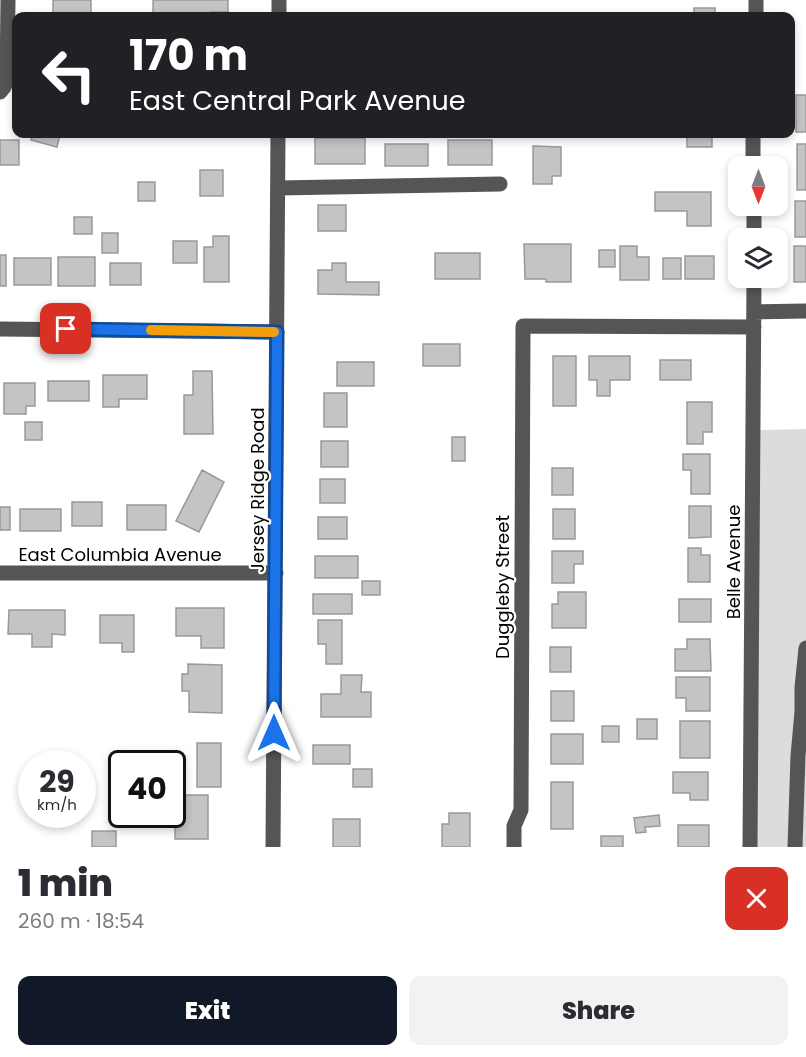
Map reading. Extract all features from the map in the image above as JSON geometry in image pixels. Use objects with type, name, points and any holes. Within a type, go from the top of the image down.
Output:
[{"type":"street","points":[[0,92],[7,80],[8,0]]},
{"type":"street","name":"Jersey Ridge Road","points":[[273,847],[278,138]]},
{"type":"street","points":[[753,138],[753,156]]},
{"type":"street","points":[[278,188],[500,184]]},
{"type":"street","name":"Belle Avenue","points":[[750,847],[754,288]]},
{"type":"street","points":[[754,320],[806,311]]},
{"type":"street","name":"Duggleby Street","points":[[514,847],[514,826],[521,810],[523,327],[754,320]]},
{"type":"street","points":[[0,328],[277,332]]},
{"type":"street","name":"East Columbia Avenue","points":[[0,573],[276,573]]},
{"type":"street","points":[[795,847],[798,756],[806,648]]},
{"type":"street","points":[[802,712],[806,730]]},
{"type":"shaded area","points":[[806,429],[806,847],[756,847],[758,430]]},
{"type":"building","points":[[53,0],[91,0],[91,12],[53,12]]},
{"type":"building","points":[[153,0],[228,0],[228,12],[153,12]]},
{"type":"building","points":[[694,8],[715,8],[715,12],[694,12]]},
{"type":"building","points":[[796,95],[806,95],[806,132],[796,132]]},
{"type":"building","points":[[32,138],[59,138],[57,147],[31,140]]},
{"type":"building","points":[[315,138],[365,138],[365,164],[315,164]]},
{"type":"building","points":[[687,138],[712,138],[712,147],[687,147]]},
{"type":"building","points":[[0,140],[19,140],[19,165],[0,165]]},
{"type":"building","points":[[448,140],[492,140],[492,165],[448,165]]},
{"type":"building","points":[[385,144],[428,144],[428,166],[385,166]]},
{"type":"building","points":[[797,144],[806,144],[806,190],[797,190]]},
{"type":"building","points":[[533,146],[561,147],[561,176],[552,176],[552,184],[533,184]]},
{"type":"building","points":[[200,170],[223,170],[223,196],[200,196]]},
{"type":"building","points":[[138,182],[155,182],[155,201],[138,201]]},
{"type":"building","points":[[655,192],[711,192],[711,226],[687,226],[687,211],[655,211]]},
{"type":"building","points":[[795,201],[806,201],[806,237],[795,237]]},
{"type":"building","points":[[318,205],[346,205],[346,231],[318,231]]},
{"type":"building","points":[[74,217],[92,217],[92,234],[74,234]]},
{"type":"building","points":[[102,233],[118,233],[118,253],[102,253]]},
{"type":"building","points":[[213,236],[229,236],[229,282],[204,282],[204,247],[213,247]]},
{"type":"building","points":[[173,241],[197,241],[197,263],[173,263]]},
{"type":"building","points":[[524,244],[571,244],[571,282],[525,279]]},
{"type":"building","points":[[620,246],[637,246],[637,257],[649,257],[649,280],[620,280]]},
{"type":"building","points":[[794,246],[806,246],[806,282],[794,282]]},
{"type":"building","points":[[599,250],[615,250],[615,267],[599,267]]},
{"type":"building","points":[[435,253],[480,253],[480,279],[435,279]]},
{"type":"building","points":[[0,255],[6,255],[6,286],[0,286]]},
{"type":"building","points":[[685,256],[714,256],[714,279],[685,279]]},
{"type":"building","points":[[58,257],[95,257],[95,286],[58,286]]},
{"type":"building","points":[[14,258],[51,258],[51,285],[14,285]]},
{"type":"building","points":[[663,258],[681,258],[681,279],[663,279]]},
{"type":"building","points":[[110,263],[141,263],[141,285],[110,285]]},
{"type":"building","points":[[332,263],[346,263],[346,282],[379,282],[379,295],[318,294],[318,270],[332,270]]},
{"type":"building","points":[[423,344],[460,344],[460,366],[423,366]]},
{"type":"building","points":[[553,356],[576,356],[576,406],[553,406]]},
{"type":"building","points":[[589,356],[630,356],[630,380],[610,380],[610,396],[597,396],[597,380],[589,380]]},
{"type":"building","points":[[660,360],[691,360],[691,380],[660,380]]},
{"type":"building","points":[[337,362],[374,362],[374,386],[337,386]]},
{"type":"building","points":[[193,371],[212,371],[213,434],[184,434],[184,395],[193,395]]},
{"type":"building","points":[[103,375],[147,375],[147,399],[119,399],[119,407],[103,407]]},
{"type":"building","points":[[48,381],[89,381],[89,401],[48,401]]},
{"type":"building","points":[[4,383],[35,383],[35,406],[26,406],[26,414],[4,414]]},
{"type":"building","points":[[324,393],[347,393],[347,427],[324,427]]},
{"type":"building","points":[[687,402],[712,402],[712,432],[703,432],[703,444],[687,444]]},
{"type":"building","points":[[25,422],[42,422],[42,440],[25,440]]},
{"type":"building","points":[[452,437],[465,437],[465,461],[452,461]]},
{"type":"building","points":[[321,441],[348,441],[348,467],[321,467]]},
{"type":"building","points":[[683,454],[710,454],[710,494],[691,494],[691,470],[683,470]]},
{"type":"building","points":[[552,468],[573,468],[573,495],[552,495]]},
{"type":"building","points":[[202,470],[224,482],[199,532],[176,521]]},
{"type":"building","points":[[320,479],[345,479],[345,503],[320,503]]},
{"type":"building","points":[[72,502],[102,502],[102,526],[72,526]]},
{"type":"building","points":[[127,505],[166,505],[166,530],[127,530]]},
{"type":"building","points":[[689,506],[711,506],[711,537],[689,538]]},
{"type":"building","points":[[0,507],[10,507],[10,530],[0,530]]},
{"type":"building","points":[[20,509],[61,509],[61,531],[20,531]]},
{"type":"building","points":[[553,509],[575,509],[575,539],[553,539]]},
{"type":"building","points":[[318,517],[347,517],[347,539],[318,539]]},
{"type":"building","points":[[688,548],[701,548],[701,555],[710,555],[710,582],[688,582]]},
{"type":"building","points":[[552,551],[583,551],[583,564],[574,564],[574,583],[552,583]]},
{"type":"building","points":[[315,556],[358,556],[358,578],[315,578]]},
{"type":"building","points":[[362,581],[380,581],[380,595],[362,595]]},
{"type":"building","points":[[558,592],[586,592],[586,628],[552,628],[552,604],[558,604]]},
{"type":"building","points":[[313,594],[352,594],[352,614],[313,614]]},
{"type":"building","points":[[679,599],[711,599],[711,622],[679,622]]},
{"type":"building","points":[[176,608],[224,608],[224,648],[201,648],[201,636],[176,636]]},
{"type":"building","points":[[9,610],[65,610],[65,635],[52,634],[52,647],[32,647],[32,634],[8,634]]},
{"type":"building","points":[[100,615],[134,615],[134,652],[122,652],[122,643],[100,643]]},
{"type":"building","points":[[318,620],[342,620],[342,664],[326,664],[326,644],[318,644]]},
{"type":"building","points":[[687,639],[710,639],[711,671],[675,671],[675,649],[687,649]]},
{"type":"building","points":[[550,647],[571,647],[571,672],[550,672]]},
{"type":"building","points":[[188,664],[222,665],[222,713],[189,712],[189,691],[182,691],[182,674],[188,674]]},
{"type":"building","points":[[341,675],[362,675],[361,692],[371,692],[371,717],[321,717],[321,694],[341,694]]},
{"type":"building","points":[[676,677],[710,677],[710,711],[686,711],[686,698],[676,698]]},
{"type":"building","points":[[551,691],[574,691],[574,721],[551,721]]},
{"type":"building","points":[[637,719],[657,719],[657,739],[637,739]]},
{"type":"building","points":[[680,721],[710,721],[710,758],[680,758]]},
{"type":"building","points":[[602,726],[619,726],[619,742],[602,742]]},
{"type":"building","points":[[551,734],[583,734],[583,764],[551,764]]},
{"type":"building","points":[[197,743],[221,743],[221,787],[197,787]]},
{"type":"building","points":[[313,745],[350,745],[350,764],[313,764]]},
{"type":"building","points":[[353,769],[372,769],[372,787],[353,787]]},
{"type":"building","points":[[673,772],[708,772],[708,800],[690,800],[690,793],[673,793]]},
{"type":"building","points":[[551,782],[573,782],[573,829],[551,829]]},
{"type":"building","points":[[186,795],[208,795],[208,839],[175,839],[175,828],[186,828]]},
{"type":"building","points":[[449,813],[470,813],[470,847],[442,847],[442,824],[449,824]]},
{"type":"building","points":[[659,815],[660,826],[645,827],[646,832],[636,833],[634,818]]},
{"type":"building","points":[[333,819],[360,819],[360,847],[333,847]]},
{"type":"building","points":[[678,825],[709,825],[709,847],[678,847]]},
{"type":"building","points":[[92,831],[116,831],[116,847],[92,847]]},
{"type":"building","points":[[601,836],[623,836],[623,847],[601,847]]},
{"type":"slow traffic","points":[[151,330],[274,332]]},
{"type":"route","points":[[66,329],[277,332],[274,733]]}]
